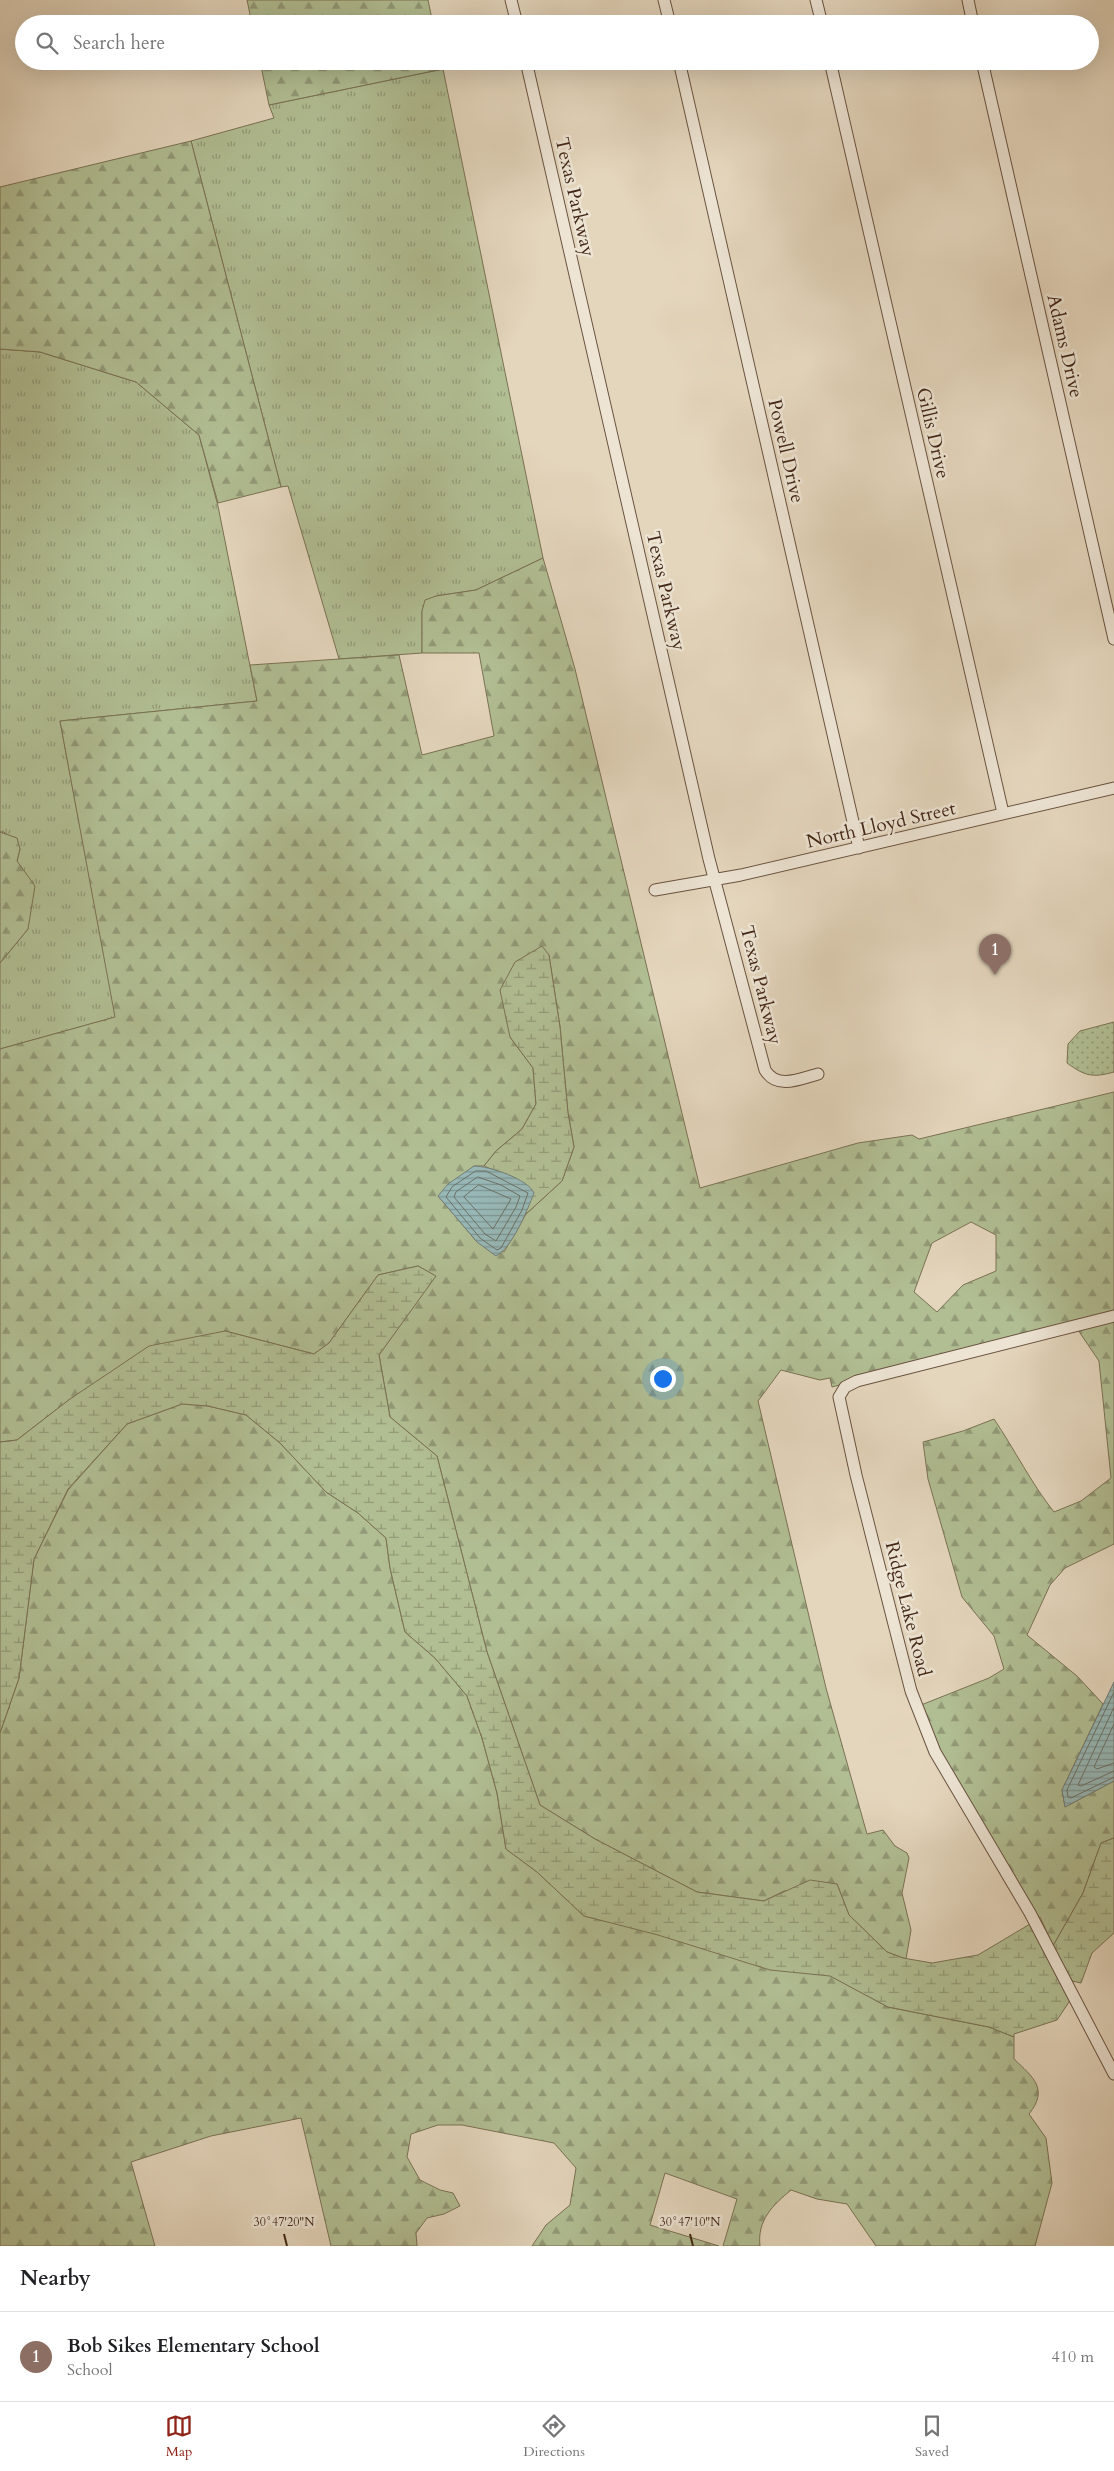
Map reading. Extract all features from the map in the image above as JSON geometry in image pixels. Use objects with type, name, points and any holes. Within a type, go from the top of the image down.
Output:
[{"type":"street","points":[[512,0],[515,15]]},
{"type":"street","points":[[664,0],[668,15]]},
{"type":"street","points":[[816,0],[820,15]]},
{"type":"street","points":[[968,0],[972,15]]},
{"type":"street","name":"Texas Parkway","points":[[528,70],[709,859],[765,1070],[774,1080],[782,1082],[818,1074]]},
{"type":"street","name":"Powell Drive","points":[[681,70],[859,848]]},
{"type":"street","name":"Gillis Drive","points":[[832,70],[1003,813]]},
{"type":"street","name":"Adams Drive","points":[[984,70],[1114,638]]},
{"type":"street","name":"North Lloyd Street","points":[[655,890],[716,880],[1114,788]]},
{"type":"street","name":"Ridge Lake Road","points":[[1114,1316],[857,1381],[845,1387],[839,1397],[908,1681],[923,1723],[935,1752],[1030,1914],[1114,2074]]},
{"type":"green space","points":[[247,0],[428,0],[431,15],[250,15]]},
{"type":"green space","points":[[262,70],[438,70],[269,105]]},
{"type":"green space","points":[[443,70],[543,558],[476,590],[436,596],[422,611],[422,653],[339,659],[288,486],[281,487],[191,141],[274,118],[269,105]]},
{"type":"green space","points":[[191,141],[281,487],[218,503],[199,435],[136,382],[40,352],[0,349],[0,187]]},
{"type":"green space","points":[[0,349],[40,352],[136,382],[199,435],[218,506],[257,701],[60,721],[116,1017],[0,1049],[0,963],[28,929],[17,861],[20,849],[4,832],[0,832]]},
{"type":"green space","points":[[543,558],[575,669],[700,1188],[858,1143],[912,1135],[919,1139],[1114,1092],[1114,1312],[832,1387],[830,1378],[820,1380],[781,1370],[758,1401],[826,1688],[867,1834],[883,1830],[895,1846],[907,1853],[909,1858],[902,1893],[911,1930],[906,1959],[887,1952],[849,1915],[837,1884],[784,1891],[764,1901],[697,1892],[595,1839],[540,1805],[487,1652],[437,1456],[390,1417],[379,1355],[435,1276],[418,1266],[378,1275],[329,1343],[314,1354],[225,1331],[70,1399],[17,1440],[0,1442],[0,1049],[115,1017],[60,721],[257,701],[250,665],[399,655],[422,755],[494,736],[479,653],[422,653],[422,611],[425,600],[436,596],[476,590]],"holes":[[[549,955],[560,1027],[568,1113],[574,1147],[562,1181],[526,1214],[504,1252],[477,1242],[438,1196],[474,1166],[484,1166],[496,1151],[522,1129],[536,1104],[533,1068],[510,1037]],[[971,1222],[996,1235],[996,1271],[963,1285],[937,1312],[914,1292],[932,1243]]]},
{"type":"green space","points":[[0,832],[17,838],[20,849],[17,861],[35,886],[28,929],[0,963]]},
{"type":"green space","points":[[542,946],[549,955],[560,1027],[568,1113],[574,1147],[562,1181],[526,1214],[523,1183],[484,1166],[496,1151],[522,1129],[536,1104],[533,1068],[510,1037],[500,990],[515,962]]},
{"type":"green space","points":[[1114,1022],[1114,1072],[1089,1075],[1067,1063],[1068,1044],[1080,1031]]},
{"type":"green space","points":[[418,1266],[436,1276],[379,1355],[390,1417],[437,1456],[487,1652],[540,1805],[595,1839],[697,1892],[764,1901],[810,1880],[837,1884],[849,1915],[887,1952],[903,1958],[932,1963],[978,1955],[1030,1924],[1071,1999],[1057,2020],[1014,2034],[1014,2037],[989,2027],[888,2007],[830,1976],[770,1970],[658,1935],[584,1916],[537,1872],[506,1849],[497,1793],[482,1738],[467,1696],[435,1658],[405,1632],[390,1568],[386,1538],[358,1513],[326,1492],[280,1443],[246,1415],[208,1406],[182,1404],[127,1424],[68,1489],[34,1559],[19,1678],[0,1733],[0,1442],[17,1440],[70,1399],[149,1346],[225,1331],[314,1354],[329,1343],[378,1275]]},
{"type":"green space","points":[[1114,1321],[1114,1544],[1065,1568],[1050,1585],[1027,1635],[1077,1676],[1103,1704],[1062,1790],[1065,1807],[1114,1781],[1114,1838],[1101,1843],[1083,1893],[1053,1946],[1040,1917],[1038,1918],[940,1750],[921,1705],[989,1678],[1004,1669],[994,1636],[962,1597],[928,1479],[923,1442],[963,1431],[994,1419],[1038,1490],[1054,1512],[1081,1501],[1111,1478],[1099,1361],[1078,1330]]},
{"type":"green space","points":[[182,1404],[208,1406],[246,1415],[280,1443],[326,1492],[358,1513],[386,1538],[390,1568],[405,1632],[435,1658],[467,1696],[482,1738],[497,1793],[506,1849],[537,1872],[584,1916],[829,1975],[888,2007],[989,2027],[1014,2037],[1014,2059],[1032,2078],[1038,2090],[1035,2105],[1029,2114],[1046,2138],[1052,2183],[1035,2246],[876,2246],[847,2204],[817,2199],[791,2190],[772,2207],[764,2221],[761,2228],[760,2246],[723,2246],[737,2199],[665,2173],[650,2225],[719,2246],[532,2246],[546,2225],[570,2205],[576,2168],[554,2143],[462,2125],[438,2125],[411,2134],[407,2157],[420,2180],[440,2190],[453,2193],[460,2206],[444,2214],[427,2218],[416,2233],[417,2246],[331,2246],[301,2118],[211,2136],[131,2162],[155,2246],[0,2246],[0,1733],[19,1678],[34,1559],[68,1490],[127,1424]]},
{"type":"green space","points":[[1114,1838],[1114,1933],[1092,1953],[1081,1983],[1072,1981],[1053,1946],[1083,1893],[1101,1843]]},
{"type":"water","points":[[474,1166],[489,1168],[516,1178],[534,1193],[513,1237],[502,1252],[496,1256],[477,1242],[438,1196],[448,1184]]},
{"type":"water","points":[[1114,1682],[1114,1781],[1065,1807],[1062,1790]]},
{"type":"place","name":"Bob Sikes Elementary School","points":[[995,975]]}]
